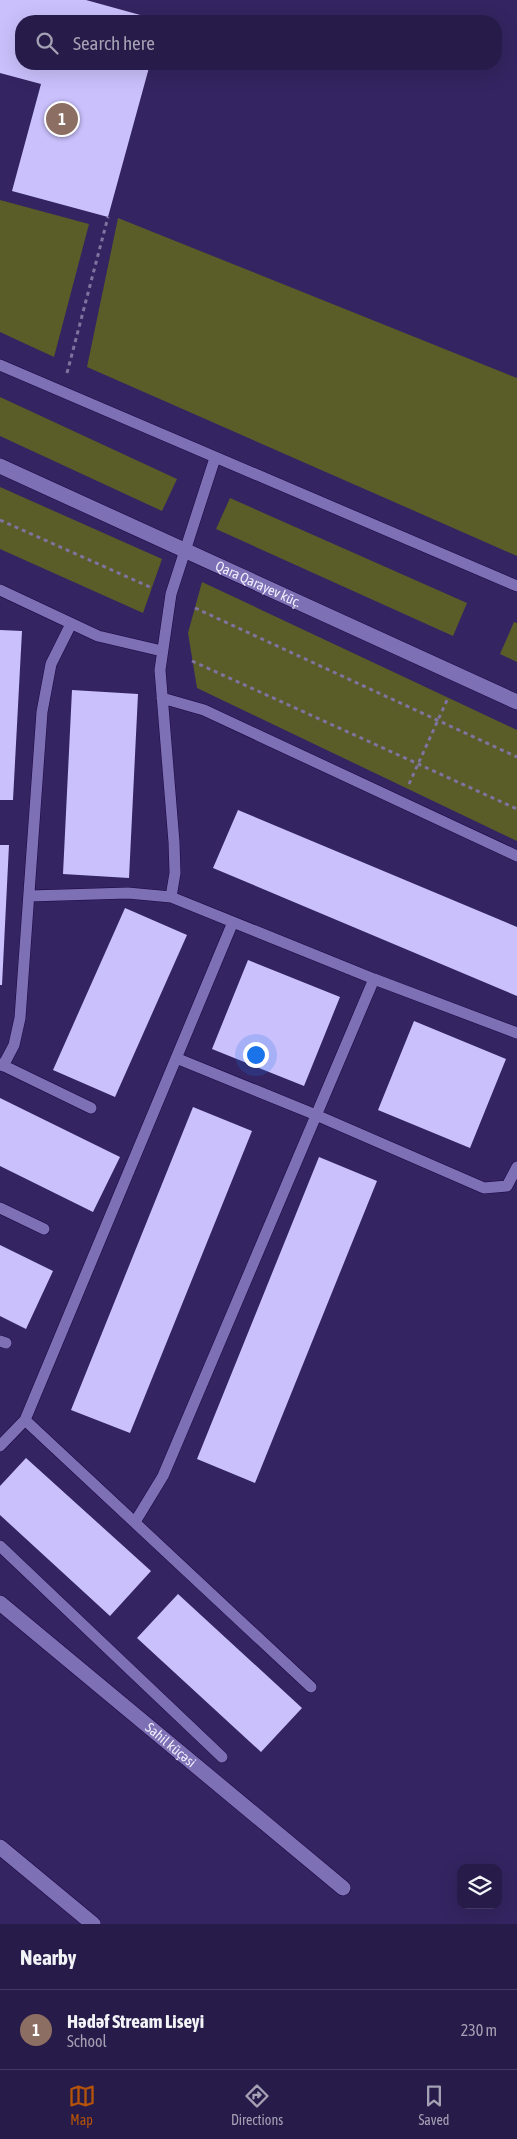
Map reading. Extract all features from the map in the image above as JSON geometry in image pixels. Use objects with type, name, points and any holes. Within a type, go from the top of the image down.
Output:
[{"type":"street","name":"Qara Qarayev küç.","points":[[0,466],[517,702]]},
{"type":"street","name":"Sahil küçəsi","points":[[0,1603],[343,1888]]},
{"type":"street","points":[[0,1847],[93,1924]]},
{"type":"lane","points":[[0,365],[517,586]]},
{"type":"lane","points":[[171,897],[175,874],[174,842],[160,670],[171,594],[215,458]]},
{"type":"lane","points":[[0,590],[98,636],[162,651]]},
{"type":"lane","points":[[71,624],[51,664],[42,712],[20,1018],[14,1046],[2,1065],[91,1108]]},
{"type":"lane","points":[[162,698],[204,710],[517,856]]},
{"type":"lane","points":[[30,896],[128,893],[171,897],[374,979],[517,1033]]},
{"type":"lane","points":[[0,1446],[25,1420],[233,922]]},
{"type":"lane","points":[[135,1522],[163,1476],[374,979]]},
{"type":"lane","points":[[176,1058],[316,1115],[484,1188],[507,1186],[517,1167]]},
{"type":"lane","points":[[0,1208],[44,1229]]},
{"type":"lane","points":[[25,1420],[311,1687]]},
{"type":"lane","points":[[0,1546],[222,1757]]},
{"type":"path","points":[[62,393],[108,217]]},
{"type":"path","points":[[0,520],[152,588]]},
{"type":"path","points":[[195,608],[517,758]]},
{"type":"path","points":[[192,661],[517,809]]},
{"type":"path","points":[[406,788],[448,698]]},
{"type":"green space","points":[[0,200],[89,224],[54,357],[0,332]]},
{"type":"green space","points":[[118,218],[517,378],[517,556],[87,367]]},
{"type":"green space","points":[[0,397],[177,479],[162,511],[0,436]]},
{"type":"green space","points":[[0,487],[162,559],[143,613],[0,549]]},
{"type":"green space","points":[[230,498],[467,603],[453,636],[216,529]]},
{"type":"green space","points":[[202,582],[517,730],[517,841],[197,688],[188,633]]},
{"type":"green space","points":[[514,622],[517,623],[517,662],[500,654]]},
{"type":"building","points":[[0,0],[86,0],[140,15],[15,15],[15,70],[148,70],[108,217],[12,191],[41,84],[0,73]]},
{"type":"building","points":[[0,630],[22,631],[13,800],[0,800]]},
{"type":"building","points":[[72,690],[138,694],[129,878],[63,874]]},
{"type":"building","points":[[238,810],[517,927],[517,996],[213,868]]},
{"type":"building","points":[[0,845],[9,845],[2,985],[0,985]]},
{"type":"building","points":[[125,908],[187,935],[115,1097],[53,1070]]},
{"type":"building","points":[[248,960],[340,997],[304,1086],[212,1049]]},
{"type":"building","points":[[414,1021],[506,1059],[470,1148],[378,1110]]},
{"type":"building","points":[[0,1098],[120,1157],[93,1212],[0,1166]]},
{"type":"building","points":[[193,1107],[252,1131],[130,1433],[71,1410]]},
{"type":"building","points":[[319,1157],[377,1181],[255,1483],[197,1459]]},
{"type":"building","points":[[0,1245],[53,1271],[26,1329],[0,1316]]},
{"type":"building","points":[[26,1458],[151,1571],[110,1616],[0,1515],[0,1486]]},
{"type":"building","points":[[178,1594],[302,1708],[261,1752],[137,1638]]},
{"type":"place","name":"Hədəf Stream Liseyi","points":[[62,119]]}]
